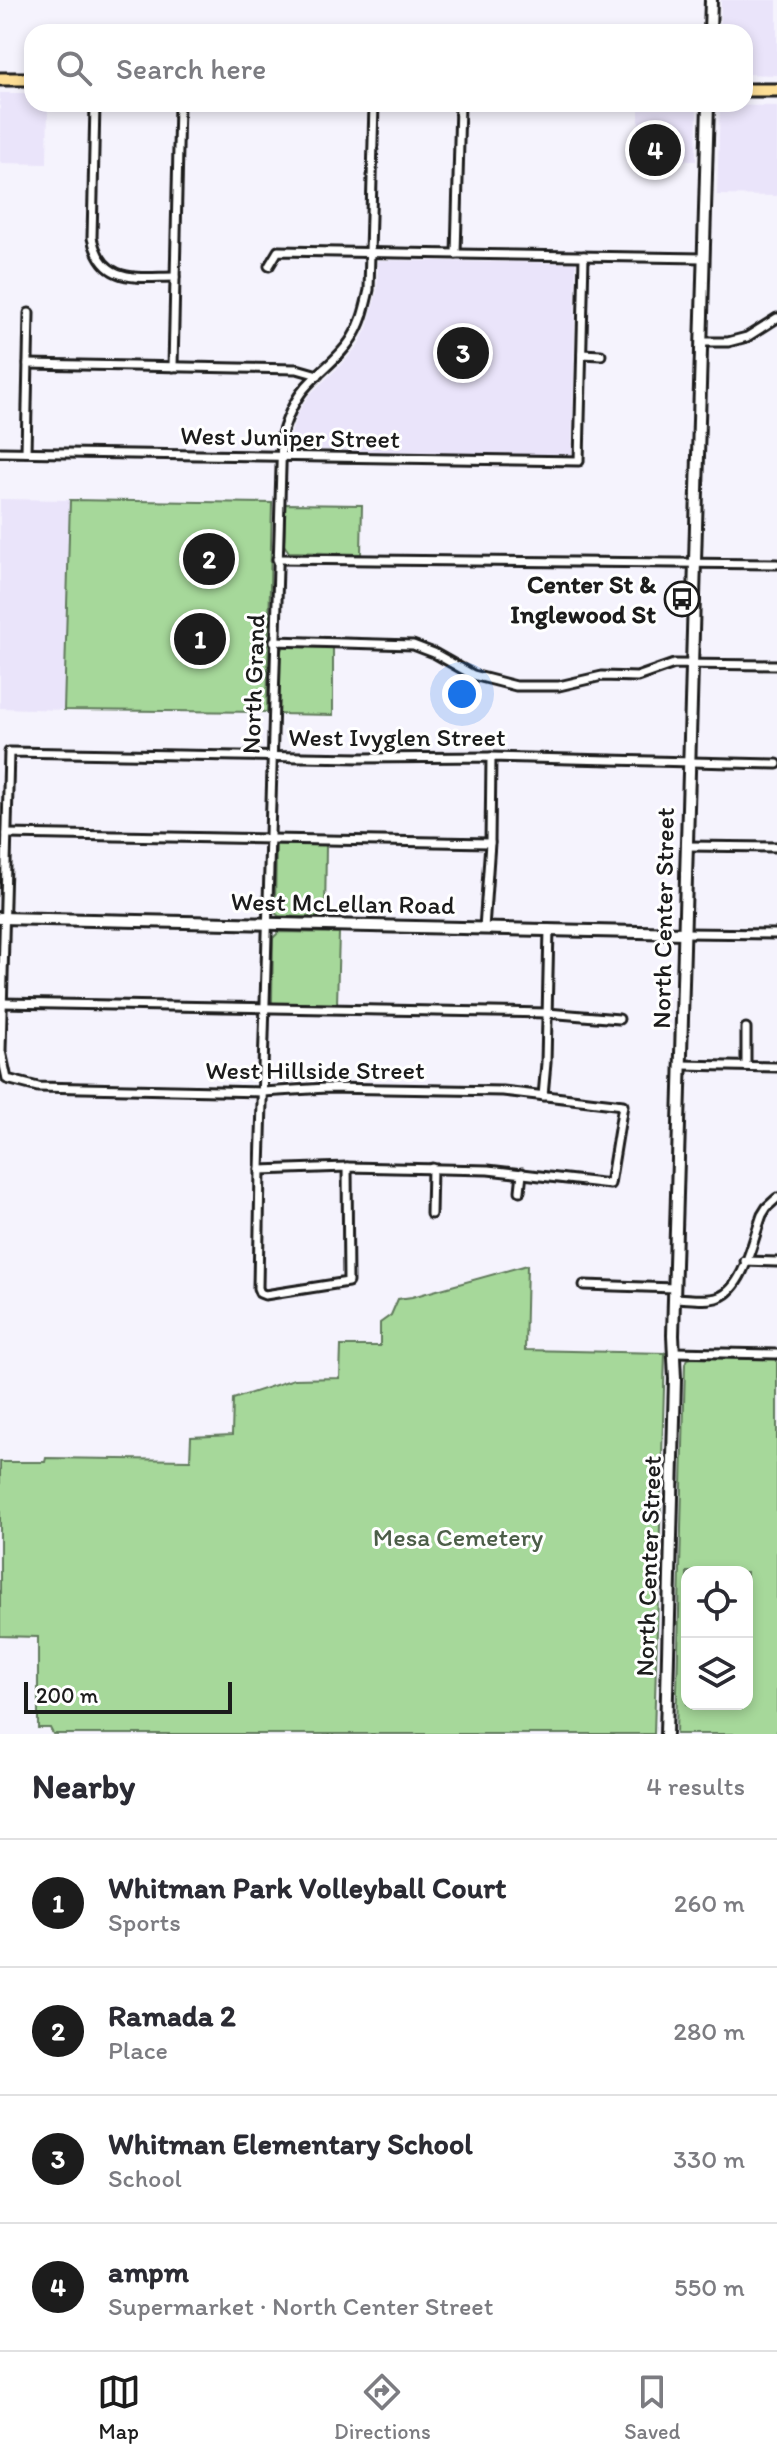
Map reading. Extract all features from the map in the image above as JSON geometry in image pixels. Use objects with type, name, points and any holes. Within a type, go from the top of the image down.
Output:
[{"type":"main road","points":[[0,79],[24,79]]},
{"type":"main road","points":[[753,90],[777,90]]},
{"type":"street","points":[[710,24],[711,0]]},
{"type":"street","points":[[95,112],[92,238],[96,254],[105,267],[118,275],[175,277]]},
{"type":"street","points":[[173,367],[179,112]]},
{"type":"street","name":"North Grand","points":[[347,1167],[348,1282],[265,1295],[260,1293],[260,1170],[282,434],[290,411],[302,391],[338,357],[360,324],[369,290],[374,112]]},
{"type":"street","points":[[456,254],[460,112]]},
{"type":"street","name":"North Center Street","points":[[666,1734],[708,112]]},
{"type":"street","points":[[269,266],[278,251],[703,258]]},
{"type":"street","points":[[584,256],[582,354],[601,355]]},
{"type":"street","points":[[26,452],[29,313]]},
{"type":"street","points":[[701,342],[728,342],[747,337],[777,318]]},
{"type":"street","name":"West Juniper Street","points":[[0,452],[579,461],[582,354]]},
{"type":"street","points":[[28,364],[297,369],[318,375]]},
{"type":"street","points":[[277,559],[777,564]]},
{"type":"street","points":[[274,641],[413,645],[473,675],[516,686],[559,686],[602,676],[637,677],[674,664],[777,665]]},
{"type":"street","name":"West Ivyglen Street","points":[[7,834],[9,752],[491,757],[777,764]]},
{"type":"street","points":[[484,928],[490,843],[491,757]]},
{"type":"street","points":[[490,843],[7,834],[2,918],[2,1003],[547,1013],[619,1019]]},
{"type":"street","points":[[687,846],[777,847]]},
{"type":"street","name":"West McLellan Road","points":[[2,918],[685,933]]},
{"type":"street","points":[[543,1096],[549,929]]},
{"type":"street","points":[[685,933],[777,934]]},
{"type":"street","name":"West Hillside Street","points":[[2,1003],[1,1051],[7,1079],[38,1087],[263,1092],[326,1088],[503,1091],[623,1105],[610,1184],[522,1173]]},
{"type":"street","points":[[746,1028],[746,1066]]},
{"type":"street","points":[[682,1065],[777,1067]]},
{"type":"street","points":[[260,1170],[347,1167],[522,1173],[520,1191]]},
{"type":"street","points":[[431,1214],[432,1168]]},
{"type":"street","points":[[584,1285],[718,1297],[731,1290],[739,1279],[762,1215],[777,1198]]},
{"type":"street","points":[[745,1261],[777,1262]]},
{"type":"street","points":[[674,1352],[777,1354]]},
{"type":"shaded area","points":[[721,0],[777,0],[777,75],[753,74],[753,24],[720,24]]},
{"type":"shaded area","points":[[0,93],[24,93],[24,112],[48,112],[47,164],[0,163]]},
{"type":"shaded area","points":[[753,106],[777,106],[777,196],[717,195],[720,112],[753,112]]},
{"type":"shaded area","points":[[639,112],[697,112],[696,161],[639,160]]},
{"type":"shaded area","points":[[378,260],[576,263],[572,455],[287,449],[296,416],[309,395],[344,362],[367,328],[377,291]]},
{"type":"shaded area","points":[[0,499],[70,500],[64,710],[0,708]]},
{"type":"green space","points":[[70,500],[272,503],[267,712],[64,710]]},
{"type":"green space","points":[[285,504],[362,505],[361,554],[289,552],[284,545]]},
{"type":"green space","points":[[283,646],[333,646],[333,715],[279,714],[280,652]]},
{"type":"green space","points":[[276,844],[326,845],[325,918],[279,916],[275,913]]},
{"type":"green space","points":[[279,932],[339,933],[337,1004],[272,1003],[273,938]]},
{"type":"green space","name":"Mesa Cemetery","points":[[527,1265],[525,1350],[665,1353],[654,1734],[53,1734],[50,1728],[38,1728],[38,1637],[0,1636],[0,1462],[45,1462],[46,1458],[190,1460],[191,1437],[232,1435],[233,1399],[294,1379],[340,1378],[341,1346],[380,1346],[380,1323],[391,1315],[398,1299]]},
{"type":"green space","points":[[692,1358],[777,1359],[777,1734],[676,1734],[685,1364]]},
{"type":"place","name":"ampm","points":[[655,150]]},
{"type":"place","name":"Whitman Elementary School","points":[[463,353]]},
{"type":"place","name":"Ramada 2","points":[[209,559]]},
{"type":"place","name":"Center St & Inglewood St","points":[[682,599]]},
{"type":"place","name":"Whitman Park Volleyball Court","points":[[200,639]]}]
